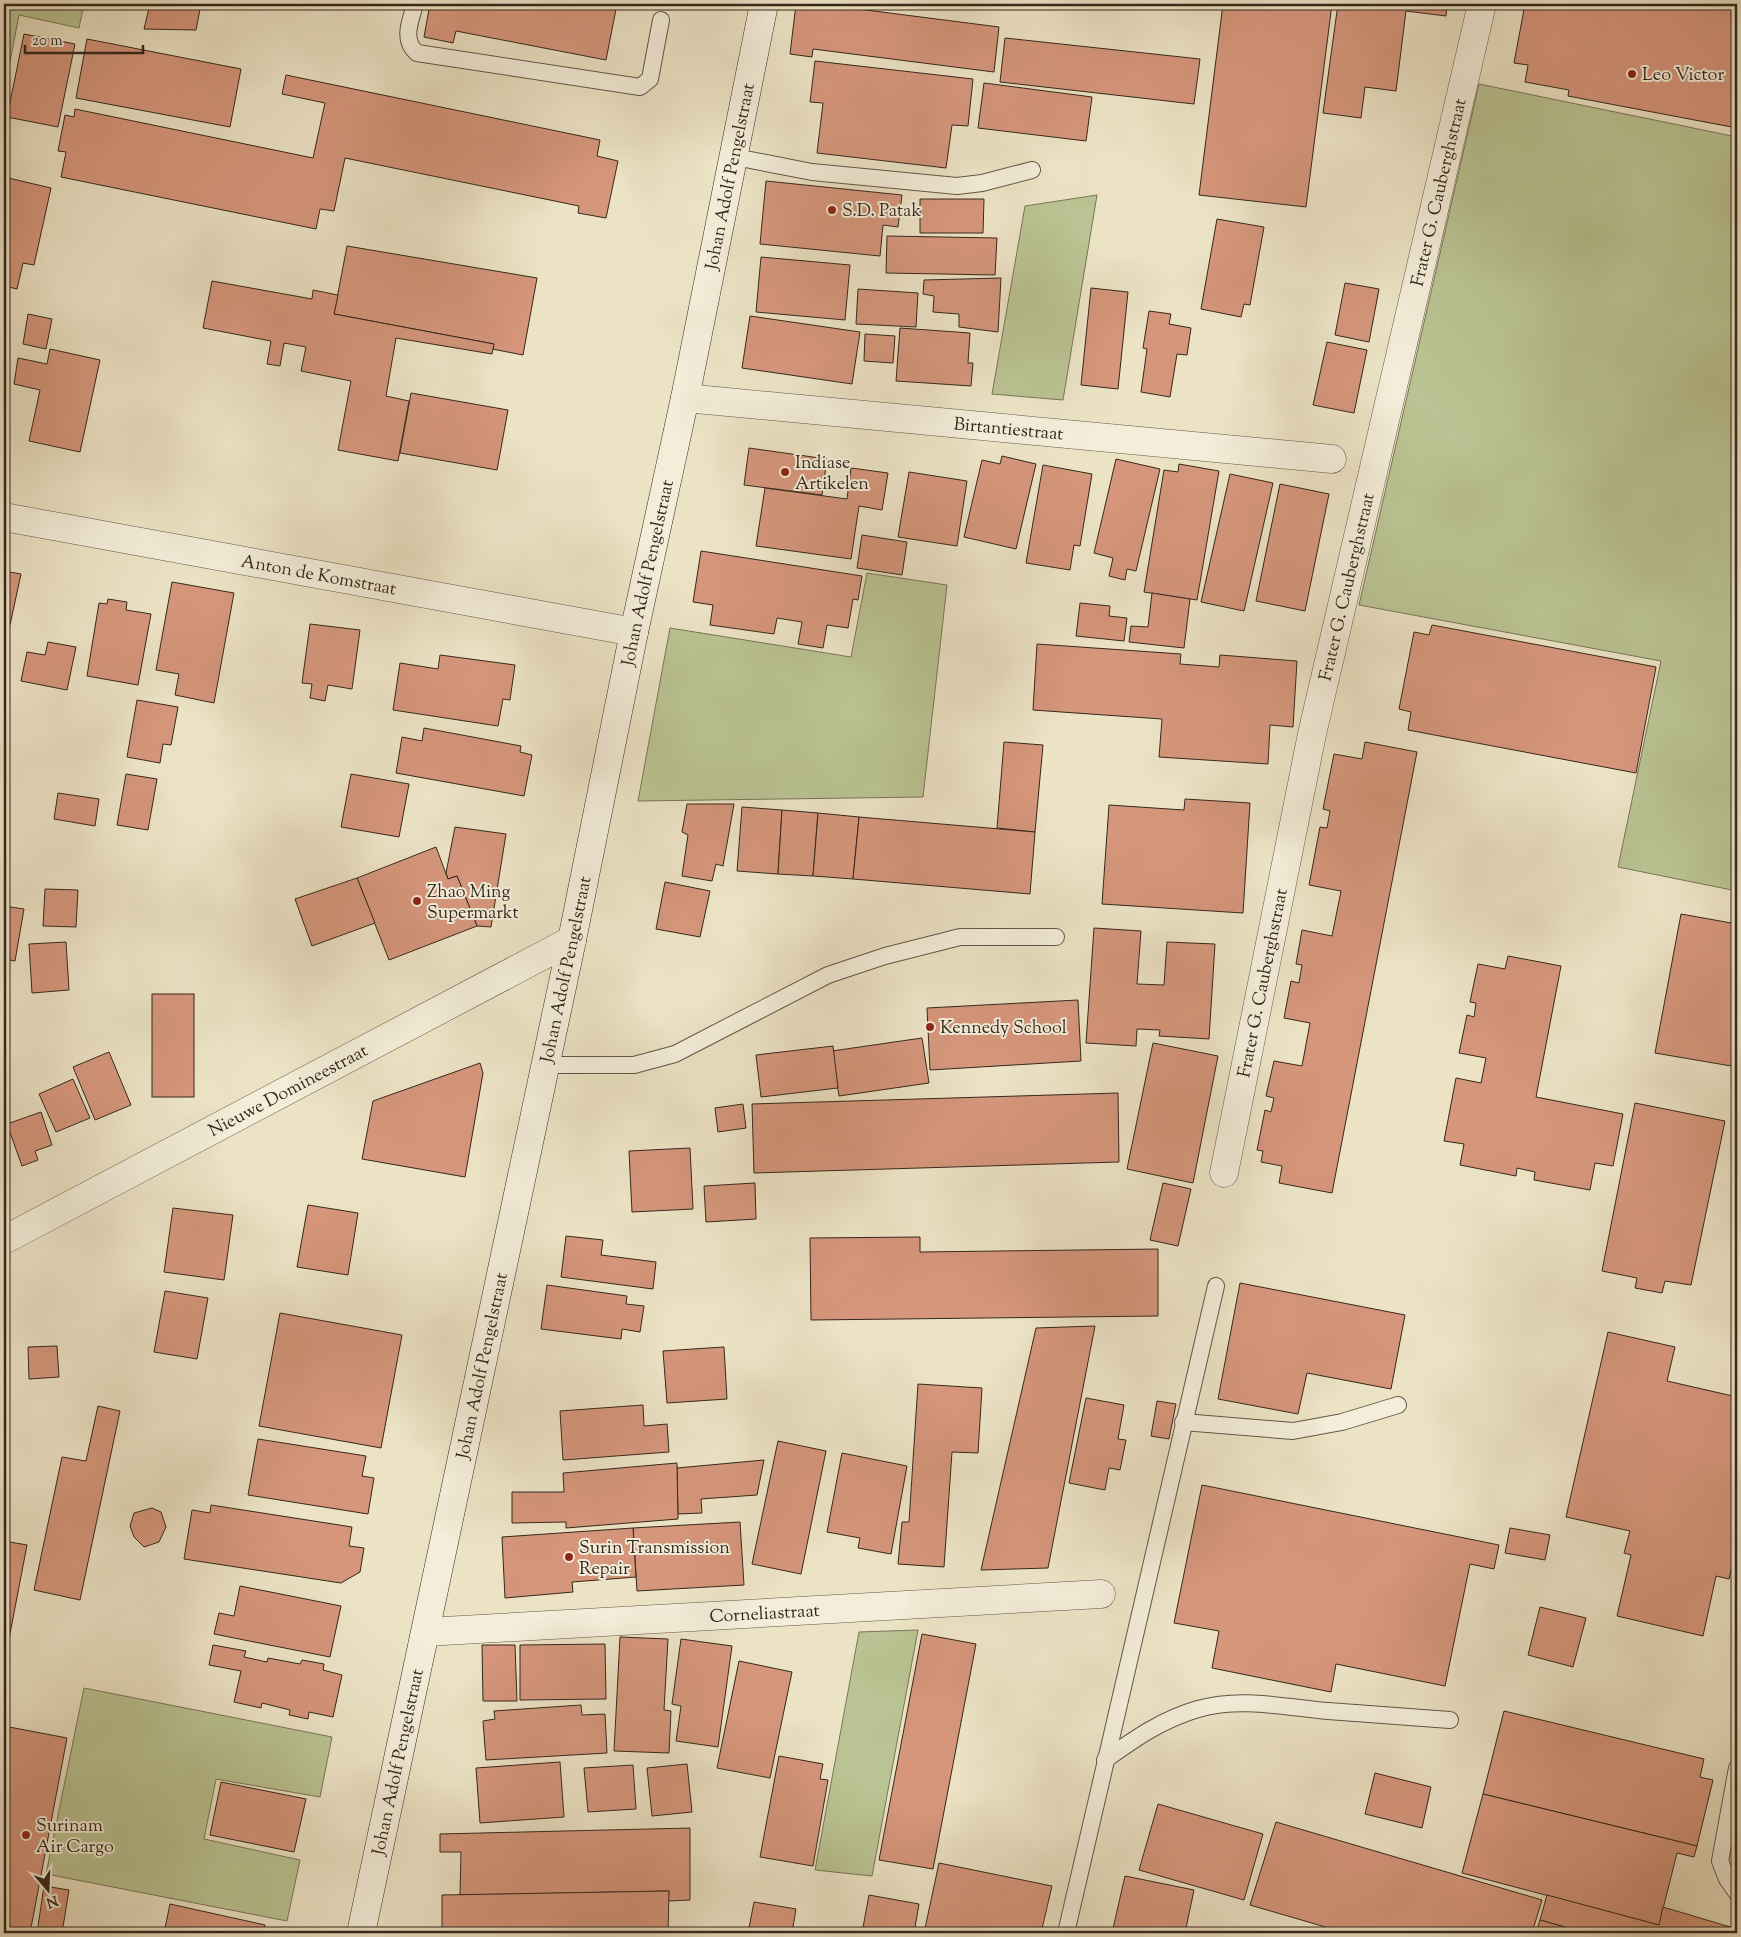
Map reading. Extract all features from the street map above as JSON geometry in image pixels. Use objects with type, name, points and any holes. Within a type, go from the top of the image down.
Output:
[{"type":"street","name":"Johan Adolf Pengelstraat","points":[[361,1933],[546,1065],[634,632],[735,157],[764,4]]},
{"type":"street","name":"Frater G. Cauberghstraat","points":[[1224,1173],[1312,734],[1482,4]]},
{"type":"street","name":"Birtantiestraat","points":[[685,398],[1332,459]]},
{"type":"street","name":"Anton de Komstraat","points":[[4,517],[634,632]]},
{"type":"street","name":"Nieuwe Domineestraat","points":[[4,1240],[572,940]]},
{"type":"street","name":"Corneliastraat","points":[[426,1632],[1101,1594]]},
{"type":"lane","points":[[415,4],[408,33],[410,45],[416,53],[640,87],[650,80],[661,20]]},
{"type":"lane","points":[[735,157],[812,172],[957,186],[982,183],[1032,170]]},
{"type":"lane","points":[[546,1065],[634,1064],[676,1054],[828,975],[885,956],[960,937],[1056,937]]},
{"type":"lane","points":[[1066,1933],[1216,1286]]},
{"type":"lane","points":[[1184,1422],[1293,1431],[1342,1422],[1398,1405]]},
{"type":"lane","points":[[1105,1760],[1143,1733],[1164,1722],[1198,1709],[1230,1703],[1274,1704],[1326,1711],[1450,1720]]},
{"type":"lane","points":[[1737,1768],[1720,1861],[1727,1879],[1737,1893]]},
{"type":"green space","points":[[4,4],[84,4],[79,28],[19,15],[4,93]]},
{"type":"green space","points":[[1479,84],[1737,137],[1737,891],[1618,867],[1661,661],[1359,605]]},
{"type":"green space","points":[[1097,195],[1063,400],[992,394],[1025,206]]},
{"type":"green space","points":[[867,573],[947,585],[923,797],[638,801],[670,628],[851,657]]},
{"type":"green space","points":[[918,1630],[872,1876],[815,1870],[859,1632]]},
{"type":"green space","points":[[84,1688],[332,1737],[320,1797],[216,1779],[204,1839],[300,1860],[287,1921],[46,1874]]},
{"type":"building","points":[[150,4],[201,4],[196,30],[144,29]]},
{"type":"building","points":[[430,4],[617,4],[606,60],[456,31],[453,43],[424,37]]},
{"type":"building","points":[[796,4],[819,4],[999,27],[994,72],[813,49],[812,57],[790,54]]},
{"type":"building","points":[[1223,4],[1332,4],[1306,207],[1199,195]]},
{"type":"building","points":[[1338,4],[1447,4],[1446,16],[1406,11],[1396,91],[1365,87],[1361,118],[1323,113]]},
{"type":"building","name":"Leo Victor","points":[[1525,4],[1737,4],[1737,128],[1568,96],[1569,90],[1525,82],[1528,65],[1514,63]]},
{"type":"building","points":[[24,34],[75,44],[58,127],[7,117]]},
{"type":"building","points":[[1005,38],[1200,59],[1194,104],[1000,82]]},
{"type":"building","points":[[87,39],[241,69],[230,127],[76,98]]},
{"type":"building","points":[[815,61],[973,79],[968,126],[952,125],[946,168],[817,153],[823,103],[810,102]]},
{"type":"building","points":[[286,75],[600,140],[597,156],[618,161],[606,218],[578,213],[579,206],[345,158],[334,211],[320,209],[316,229],[61,177],[66,152],[58,151],[65,115],[74,117],[75,109],[313,158],[325,103],[282,94]]},
{"type":"building","points":[[984,83],[1092,97],[1086,141],[978,128]]},
{"type":"building","points":[[4,177],[51,188],[34,265],[23,263],[17,289],[4,286]]},
{"type":"building","name":"S.D. Patak","points":[[766,181],[902,195],[898,227],[883,225],[880,256],[760,244]]},
{"type":"building","points":[[920,199],[984,199],[983,233],[920,233]]},
{"type":"building","points":[[1217,219],[1264,227],[1250,305],[1244,304],[1241,317],[1201,309]]},
{"type":"building","points":[[887,236],[997,238],[995,275],[886,273]]},
{"type":"building","points":[[347,246],[537,278],[523,355],[492,349],[494,344],[334,314]]},
{"type":"building","points":[[761,257],[850,265],[845,320],[756,312]]},
{"type":"building","points":[[1001,278],[998,332],[959,327],[959,314],[933,312],[934,296],[923,294],[924,280]]},
{"type":"building","points":[[212,281],[312,299],[313,290],[338,295],[334,314],[494,344],[492,354],[396,338],[386,396],[409,401],[398,461],[338,450],[351,381],[301,371],[306,347],[284,343],[280,366],[267,364],[271,341],[203,328]]},
{"type":"building","points":[[1345,283],[1379,289],[1369,342],[1335,335]]},
{"type":"building","points":[[1091,288],[1128,292],[1118,389],[1081,385]]},
{"type":"building","points":[[858,289],[918,293],[916,327],[856,324]]},
{"type":"building","points":[[1149,311],[1171,314],[1169,324],[1191,328],[1187,355],[1177,354],[1170,397],[1141,392],[1147,349],[1143,348]]},
{"type":"building","points":[[28,314],[52,319],[46,349],[23,344]]},
{"type":"building","points":[[750,316],[860,332],[852,384],[742,368]]},
{"type":"building","points":[[900,328],[970,333],[968,363],[973,363],[971,386],[896,381]]},
{"type":"building","points":[[865,334],[895,336],[893,363],[864,361]]},
{"type":"building","points":[[1327,342],[1367,350],[1354,413],[1313,405]]},
{"type":"building","points":[[50,349],[100,360],[80,452],[29,441],[40,390],[14,384],[18,358],[47,364]]},
{"type":"building","points":[[411,393],[508,410],[497,470],[400,453]]},
{"type":"building","name":"Indiase Artikelen","points":[[749,448],[827,459],[822,495],[744,485]]},
{"type":"building","points":[[1002,456],[1036,464],[1016,549],[964,537],[982,460],[1000,464]]},
{"type":"building","points":[[1116,459],[1160,469],[1136,571],[1127,569],[1125,580],[1109,576],[1113,558],[1094,553]]},
{"type":"building","points":[[1179,464],[1219,471],[1197,600],[1144,592],[1164,470],[1178,472]]},
{"type":"building","points":[[1043,465],[1092,474],[1080,546],[1074,545],[1070,570],[1026,563]]},
{"type":"building","points":[[851,468],[888,473],[882,510],[859,506],[851,559],[756,546],[765,488],[847,499]]},
{"type":"building","points":[[909,472],[967,481],[957,546],[898,537]]},
{"type":"building","points":[[1230,474],[1273,483],[1244,611],[1201,602]]},
{"type":"building","points":[[1280,484],[1329,494],[1305,611],[1256,601]]},
{"type":"building","points":[[862,535],[907,542],[902,575],[857,568]]},
{"type":"building","points":[[701,551],[862,576],[858,600],[853,599],[848,628],[827,625],[823,648],[798,644],[802,622],[777,618],[774,634],[710,625],[713,605],[693,602]]},
{"type":"building","points":[[4,571],[21,574],[10,625],[4,624]]},
{"type":"building","points":[[172,582],[234,593],[214,703],[175,695],[179,674],[156,670]]},
{"type":"building","points":[[1152,593],[1190,599],[1184,648],[1129,642],[1131,626],[1148,627]]},
{"type":"building","points":[[108,599],[127,602],[126,610],[151,614],[138,685],[87,676],[99,603],[107,604]]},
{"type":"building","points":[[1080,603],[1110,606],[1109,616],[1127,618],[1124,641],[1076,636]]},
{"type":"building","points":[[310,624],[360,630],[352,689],[328,685],[325,701],[310,698],[312,684],[302,683]]},
{"type":"building","points":[[1432,625],[1656,667],[1636,773],[1408,730],[1411,712],[1399,709],[1414,632],[1429,635]]},
{"type":"building","points":[[48,642],[76,647],[67,690],[21,681],[27,652],[45,655]]},
{"type":"building","points":[[1037,644],[1181,654],[1180,664],[1219,667],[1220,655],[1297,661],[1293,727],[1270,725],[1268,764],[1159,757],[1162,719],[1033,710]]},
{"type":"building","points":[[440,655],[515,665],[510,700],[503,699],[498,726],[393,710],[400,663],[438,669]]},
{"type":"building","points":[[137,700],[178,707],[171,745],[163,744],[160,763],[127,757]]},
{"type":"building","points":[[424,728],[521,746],[520,752],[532,755],[524,796],[396,773],[402,737],[422,741]]},
{"type":"building","points":[[1004,742],[1043,745],[1035,832],[997,828]]},
{"type":"building","points":[[1365,742],[1417,752],[1332,1193],[1279,1183],[1282,1166],[1261,1162],[1263,1151],[1257,1150],[1265,1110],[1271,1112],[1274,1098],[1266,1096],[1274,1061],[1302,1066],[1310,1023],[1284,1018],[1291,981],[1299,983],[1302,965],[1296,964],[1302,930],[1332,936],[1341,891],[1309,885],[1320,827],[1327,828],[1330,811],[1323,809],[1334,754],[1362,759]]},
{"type":"building","points":[[126,774],[157,779],[148,830],[117,825]]},
{"type":"building","points":[[351,774],[409,784],[399,837],[341,827]]},
{"type":"building","points":[[58,793],[99,799],[95,826],[54,819]]},
{"type":"building","points":[[1185,799],[1250,803],[1243,913],[1102,904],[1109,805],[1184,810]]},
{"type":"building","points":[[687,804],[734,804],[723,866],[716,864],[712,881],[682,876],[688,835],[682,832]]},
{"type":"building","points":[[742,807],[782,810],[778,874],[737,871]]},
{"type":"building","points":[[782,810],[818,813],[813,876],[778,874]]},
{"type":"building","points":[[818,813],[859,817],[853,879],[813,876]]},
{"type":"building","points":[[859,817],[1035,832],[1030,894],[853,879]]},
{"type":"building","points":[[455,827],[506,834],[491,927],[477,926],[457,876],[448,879],[446,873]]},
{"type":"building","name":"Zhao Ming Supermarkt","points":[[436,847],[448,879],[457,876],[477,926],[389,960],[357,878]]},
{"type":"building","points":[[357,878],[375,923],[312,946],[295,899]]},
{"type":"building","points":[[665,882],[710,891],[700,937],[656,929]]},
{"type":"building","points":[[45,889],[78,890],[76,927],[43,926]]},
{"type":"building","points":[[4,906],[24,909],[15,961],[4,959]]},
{"type":"building","points":[[1681,914],[1737,924],[1737,1067],[1655,1053]]},
{"type":"building","points":[[1094,928],[1141,931],[1137,984],[1164,985],[1167,942],[1215,944],[1209,1039],[1159,1036],[1160,1030],[1137,1029],[1136,1046],[1086,1043]]},
{"type":"building","points":[[66,942],[69,990],[32,993],[29,944]]},
{"type":"building","points":[[1508,956],[1561,966],[1536,1097],[1623,1114],[1613,1166],[1595,1163],[1590,1190],[1534,1180],[1535,1172],[1517,1168],[1516,1176],[1460,1165],[1464,1144],[1444,1141],[1456,1078],[1481,1083],[1486,1058],[1459,1053],[1467,1015],[1474,1017],[1476,1003],[1470,1002],[1478,964],[1505,969]]},
{"type":"building","points":[[152,994],[194,994],[194,1097],[152,1097]]},
{"type":"building","points":[[1078,1000],[1081,1061],[930,1070],[927,1008]]},
{"type":"building","points":[[922,1038],[929,1083],[839,1096],[832,1051]]},
{"type":"building","points":[[1153,1043],[1218,1056],[1193,1183],[1127,1169]]},
{"type":"building","points":[[833,1046],[838,1088],[761,1097],[756,1055]]},
{"type":"building","points":[[109,1052],[131,1105],[95,1120],[73,1067]]},
{"type":"building","points":[[480,1063],[483,1073],[465,1177],[362,1159],[373,1101]]},
{"type":"building","points":[[73,1079],[90,1118],[56,1132],[39,1094]]},
{"type":"building","points":[[1118,1093],[1119,1162],[754,1173],[752,1104]]},
{"type":"building","points":[[1635,1103],[1725,1121],[1691,1285],[1665,1281],[1662,1293],[1635,1288],[1637,1278],[1602,1271]]},
{"type":"building","points":[[743,1104],[746,1128],[718,1132],[715,1108]]},
{"type":"building","points":[[41,1112],[52,1145],[35,1151],[38,1160],[22,1166],[7,1124]]},
{"type":"building","points":[[690,1148],[693,1209],[632,1212],[629,1151]]},
{"type":"building","points":[[755,1183],[756,1219],[706,1222],[704,1186]]},
{"type":"building","points":[[1163,1183],[1191,1189],[1178,1246],[1150,1240]]},
{"type":"building","points":[[308,1205],[358,1213],[348,1275],[297,1267]]},
{"type":"building","points":[[173,1208],[233,1215],[224,1280],[164,1272]]},
{"type":"building","points":[[566,1236],[603,1240],[601,1255],[656,1262],[653,1289],[561,1277]]},
{"type":"building","points":[[920,1237],[920,1252],[1158,1249],[1158,1316],[811,1320],[810,1238]]},
{"type":"building","points":[[1240,1283],[1405,1315],[1391,1389],[1307,1373],[1298,1414],[1218,1399]]},
{"type":"building","points":[[547,1285],[627,1296],[626,1304],[644,1306],[640,1332],[622,1329],[621,1339],[541,1329]]},
{"type":"building","points":[[165,1291],[208,1298],[197,1359],[154,1352]]},
{"type":"building","points":[[280,1313],[402,1335],[381,1448],[259,1426]]},
{"type":"building","points":[[1095,1326],[1048,1568],[981,1570],[1036,1328]]},
{"type":"building","points":[[1608,1332],[1675,1347],[1667,1381],[1737,1397],[1737,1542],[1729,1579],[1716,1576],[1703,1636],[1617,1616],[1631,1555],[1624,1553],[1630,1531],[1566,1517]]},
{"type":"building","points":[[57,1346],[59,1377],[29,1379],[28,1347]]},
{"type":"building","points":[[724,1347],[727,1399],[667,1403],[663,1351]]},
{"type":"building","points":[[918,1384],[982,1388],[978,1453],[952,1452],[944,1567],[898,1564],[902,1522],[909,1522]]},
{"type":"building","points":[[1086,1398],[1124,1405],[1118,1439],[1126,1440],[1120,1470],[1109,1468],[1105,1490],[1069,1483]]},
{"type":"building","points":[[1157,1401],[1176,1404],[1169,1439],[1151,1436]]},
{"type":"building","points":[[643,1405],[644,1426],[667,1424],[669,1452],[563,1460],[560,1411]]},
{"type":"building","points":[[98,1406],[120,1411],[80,1600],[34,1590],[62,1457],[86,1461]]},
{"type":"building","points":[[258,1439],[366,1456],[362,1476],[374,1478],[368,1514],[248,1495]]},
{"type":"building","points":[[778,1441],[826,1451],[801,1574],[752,1564]]},
{"type":"building","points":[[842,1453],[907,1466],[891,1554],[858,1548],[860,1538],[827,1532]]},
{"type":"building","points":[[764,1460],[757,1495],[701,1499],[702,1513],[678,1514],[677,1468]]},
{"type":"building","points":[[677,1463],[678,1519],[566,1528],[566,1522],[512,1523],[512,1492],[564,1492],[563,1473]]},
{"type":"building","points":[[1202,1485],[1499,1545],[1494,1569],[1470,1564],[1445,1686],[1336,1664],[1331,1692],[1212,1668],[1219,1631],[1174,1623]]},
{"type":"building","points":[[211,1505],[352,1527],[349,1546],[364,1548],[360,1572],[341,1583],[184,1559],[192,1510],[210,1513]]},
{"type":"building","points":[[152,1508],[161,1512],[166,1527],[159,1542],[144,1547],[134,1537],[130,1526],[134,1513]]},
{"type":"building","points":[[740,1522],[744,1585],[637,1591],[633,1528]]},
{"type":"building","name":"Surin Transmission Repair","points":[[633,1528],[636,1577],[572,1582],[573,1592],[505,1598],[502,1537]]},
{"type":"building","points":[[1510,1528],[1550,1535],[1545,1560],[1505,1553]]},
{"type":"building","points":[[4,1541],[27,1545],[9,1639],[4,1638]]},
{"type":"building","points":[[240,1586],[341,1606],[330,1657],[214,1634],[219,1613],[234,1616]]},
{"type":"building","points":[[1540,1607],[1586,1618],[1573,1667],[1528,1655]]},
{"type":"building","points":[[922,1634],[976,1644],[933,1869],[879,1860]]},
{"type":"building","points":[[620,1637],[668,1639],[664,1710],[671,1711],[669,1753],[614,1751]]},
{"type":"building","points":[[681,1639],[732,1646],[718,1747],[676,1741],[681,1706],[672,1704]]},
{"type":"building","points":[[605,1644],[606,1699],[520,1700],[520,1645]]},
{"type":"building","points":[[213,1645],[246,1651],[244,1657],[267,1662],[268,1658],[300,1664],[302,1660],[324,1664],[323,1670],[342,1675],[333,1717],[309,1712],[308,1719],[289,1715],[290,1710],[262,1703],[261,1708],[234,1702],[241,1671],[209,1665]]},
{"type":"building","points":[[482,1645],[515,1645],[517,1701],[483,1701]]},
{"type":"building","points":[[739,1661],[792,1672],[770,1778],[717,1768]]},
{"type":"building","points":[[581,1705],[582,1715],[605,1714],[607,1753],[486,1760],[483,1721],[495,1719],[494,1711]]},
{"type":"building","points":[[1504,1711],[1704,1759],[1700,1777],[1713,1780],[1697,1846],[1483,1794]]},
{"type":"building","name":"Surinam Air Cargo","points":[[4,1726],[67,1738],[30,1933],[4,1933]]},
{"type":"building","points":[[779,1756],[823,1764],[820,1779],[828,1780],[813,1866],[760,1857]]},
{"type":"building","points":[[560,1762],[564,1817],[480,1823],[476,1768]]},
{"type":"building","points":[[687,1764],[692,1812],[652,1816],[647,1768]]},
{"type":"building","points":[[633,1765],[636,1809],[588,1812],[584,1768]]},
{"type":"building","points":[[1375,1773],[1431,1787],[1422,1828],[1365,1814]]},
{"type":"building","points":[[221,1782],[306,1799],[294,1852],[210,1835]]},
{"type":"building","points":[[1483,1794],[1697,1846],[1694,1857],[1677,1853],[1659,1925],[1462,1873]]},
{"type":"building","points":[[1158,1804],[1263,1834],[1244,1900],[1139,1870]]},
{"type":"building","points":[[1276,1822],[1542,1900],[1532,1933],[1346,1933],[1250,1905]]},
{"type":"building","points":[[690,1828],[690,1900],[668,1901],[669,1891],[460,1895],[461,1852],[440,1852],[440,1834]]},
{"type":"building","points":[[939,1863],[1052,1886],[1041,1933],[924,1933]]},
{"type":"building","points":[[1125,1876],[1194,1890],[1185,1933],[1112,1933]]},
{"type":"building","points":[[44,1886],[69,1890],[62,1933],[37,1933]]},
{"type":"building","points":[[669,1891],[668,1933],[442,1933],[442,1895]]},
{"type":"building","points":[[869,1895],[919,1904],[914,1933],[862,1933]]},
{"type":"building","points":[[1547,1895],[1659,1925],[1663,1907],[1737,1929],[1737,1933],[1586,1933],[1540,1920]]},
{"type":"building","points":[[754,1902],[796,1909],[792,1933],[748,1933]]},
{"type":"building","points":[[170,1904],[265,1925],[263,1933],[164,1933]]},
{"type":"building","points":[[1540,1920],[1586,1933],[1536,1933]]},
{"type":"place","name":"Leo Victor","points":[[1632,74]]},
{"type":"place","name":"S.D. Patak","points":[[832,210]]},
{"type":"place","name":"Indiase Artikelen","points":[[785,472]]},
{"type":"place","name":"Zhao Ming Supermarkt","points":[[417,901]]},
{"type":"place","name":"Kennedy School","points":[[930,1027]]},
{"type":"place","name":"Surin Transmission Repair","points":[[569,1557]]},
{"type":"place","name":"Surinam Air Cargo","points":[[26,1835]]}]
